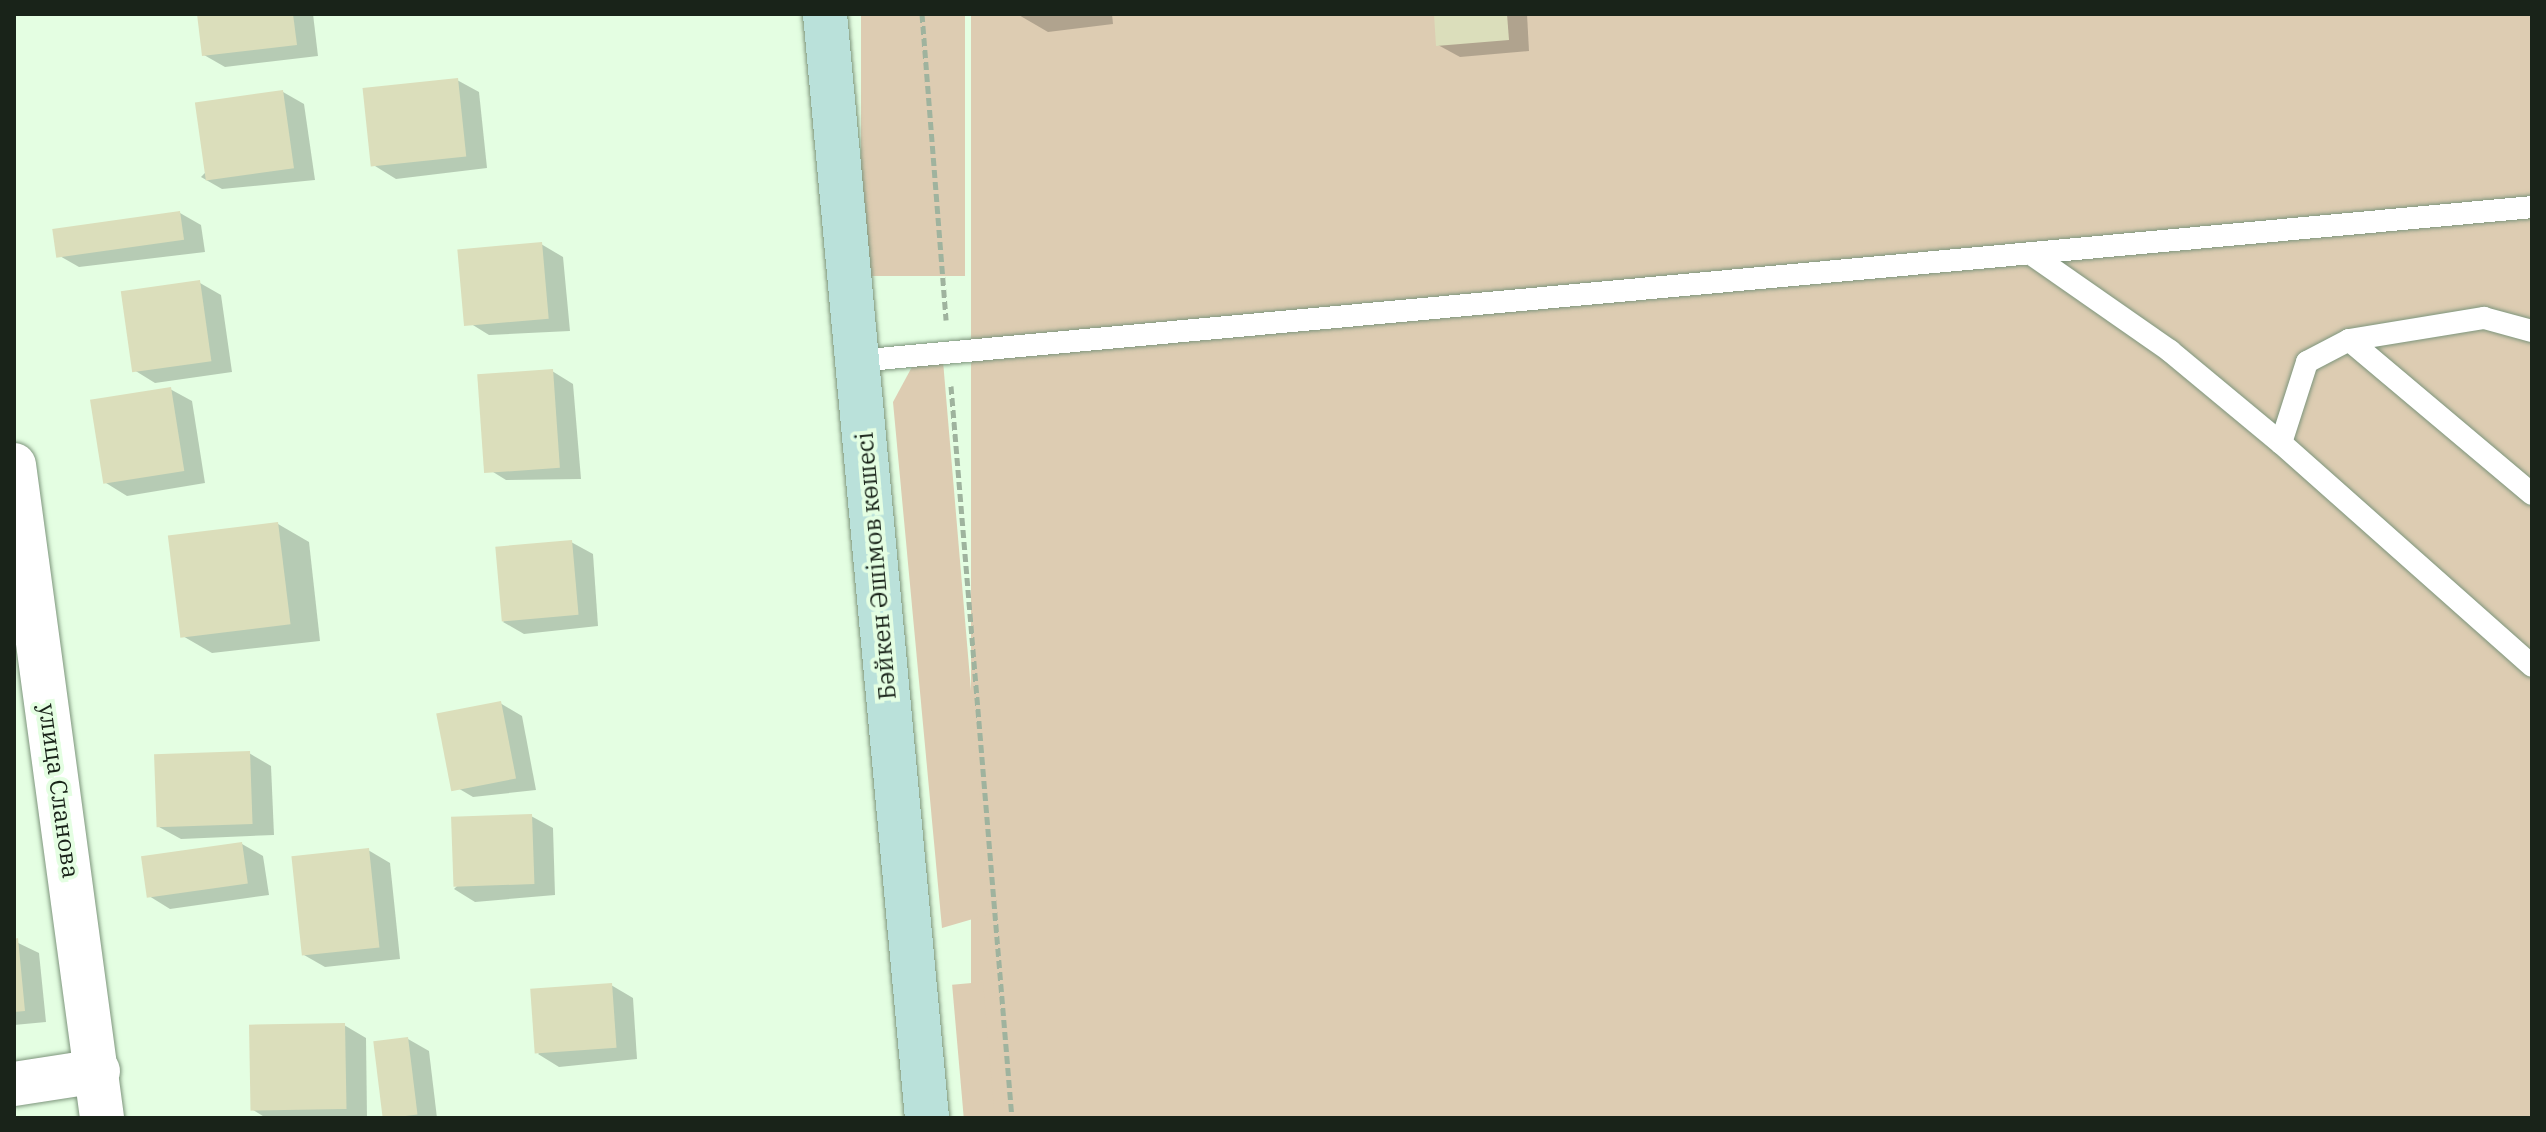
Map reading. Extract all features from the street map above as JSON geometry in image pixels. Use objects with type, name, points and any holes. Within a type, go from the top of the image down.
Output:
[{"type":"main road","name":"Бәйкен Әшімов көшесі","points":[[825,14],[927,1118]]},
{"type":"street","name":"улица Сланова","points":[[14,465],[102,1118]]},
{"type":"street","points":[[14,1084],[98,1071]]},
{"type":"lane","points":[[857,361],[1667,283],[2034,256],[2532,207]]},
{"type":"lane","points":[[2034,256],[2170,351],[2281,443],[2532,666]]},
{"type":"lane","points":[[2281,443],[2307,362],[2349,340],[2484,318],[2532,331]]},
{"type":"lane","points":[[2349,340],[2532,494]]},
{"type":"path","points":[[922,14],[1012,1118]]},
{"type":"shaded area","points":[[861,14],[965,14],[965,276],[861,276]]},
{"type":"shaded area","points":[[971,14],[2532,14],[2532,1118],[971,1118]]},
{"type":"shaded area","points":[[943,361],[990,914],[942,928],[893,402],[913,365]]},
{"type":"shaded area","points":[[983,982],[995,1117],[964,1118],[952,985]]},
{"type":"building","points":[[197,14],[293,14],[297,45],[202,56]]},
{"type":"building","points":[[1434,14],[1507,14],[1509,40],[1436,46]]},
{"type":"building","points":[[458,78],[466,157],[371,167],[363,88]]},
{"type":"building","points":[[283,90],[294,168],[206,181],[195,102]]},
{"type":"building","points":[[180,211],[184,240],[56,258],[52,229]]},
{"type":"building","points":[[542,242],[549,319],[464,326],[457,249]]},
{"type":"building","points":[[200,280],[211,361],[132,372],[121,291]]},
{"type":"building","points":[[553,369],[560,468],[484,473],[477,374]]},
{"type":"building","points":[[171,387],[184,471],[103,484],[90,400]]},
{"type":"building","points":[[278,522],[291,624],[180,638],[168,536]]},
{"type":"building","points":[[572,540],[579,615],[502,621],[495,547]]},
{"type":"building","points":[[501,701],[516,779],[451,791],[436,714]]},
{"type":"building","points":[[250,751],[253,824],[157,827],[154,754]]},
{"type":"building","points":[[532,814],[534,884],[453,887],[451,817]]},
{"type":"building","points":[[242,842],[248,884],[147,898],[141,856]]},
{"type":"building","points":[[369,848],[379,947],[302,956],[291,856]]},
{"type":"building","points":[[18,938],[25,1011],[14,1012],[14,939]]},
{"type":"building","points":[[612,983],[617,1048],[535,1054],[530,989]]},
{"type":"building","points":[[345,1023],[347,1109],[251,1111],[249,1025]]},
{"type":"building","points":[[408,1037],[418,1114],[383,1118],[373,1041]]}]
